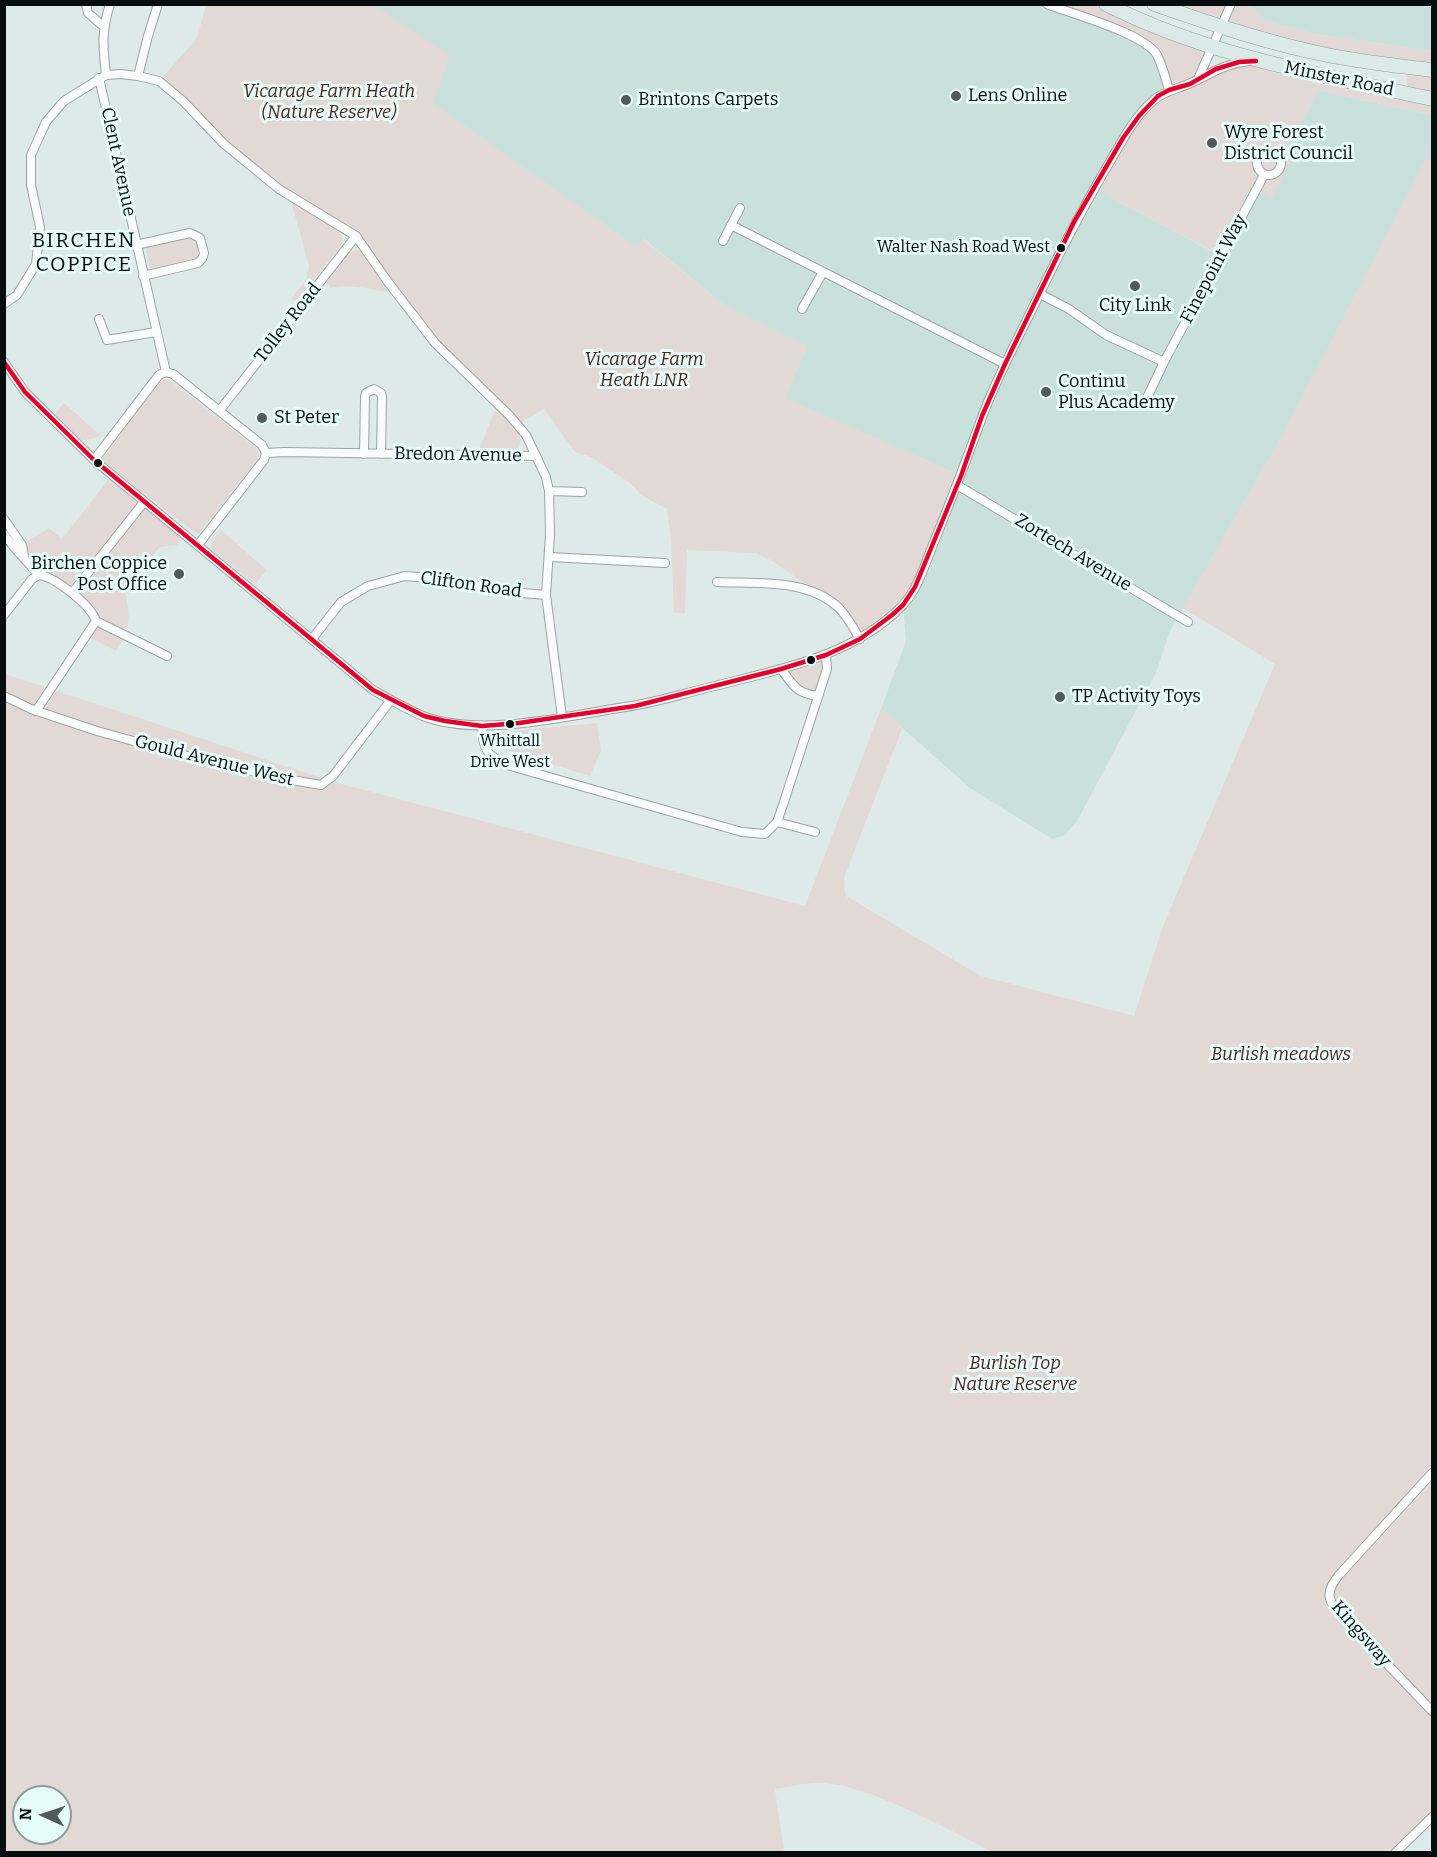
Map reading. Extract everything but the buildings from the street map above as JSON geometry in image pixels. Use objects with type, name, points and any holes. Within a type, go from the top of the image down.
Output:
[{"type":"main road","name":"Minster Road","points":[[1106,4],[1126,15],[1256,61],[1432,99]]},
{"type":"main road","name":"Minster Road","points":[[1154,4],[1220,27],[1326,55],[1432,70]]},
{"type":"street","points":[[86,4],[88,13],[103,26]]},
{"type":"street","name":"Clent Avenue","points":[[110,4],[103,26],[103,77],[136,245],[166,372]]},
{"type":"street","points":[[138,76],[158,4]]},
{"type":"street","points":[[1047,4],[1148,44],[1156,54],[1169,90]]},
{"type":"street","points":[[1198,80],[1232,4]]},
{"type":"street","points":[[4,362],[25,392],[94,460],[373,690],[391,700],[424,716],[482,726],[635,706],[781,669],[826,655],[860,639],[903,604],[915,587],[957,485],[982,416],[1005,364],[1074,222],[1123,138],[1150,102],[1169,90],[1198,80],[1216,69],[1239,62],[1256,61]]},
{"type":"street","points":[[4,304],[17,295],[36,264],[40,227],[31,185],[31,155],[46,122],[64,101],[103,77],[120,74],[159,81],[183,101],[224,144],[279,189],[356,236],[435,343],[509,414],[526,435],[546,477],[549,491],[550,557],[546,595],[562,717]]},
{"type":"street","name":"Finepoint Way","points":[[1146,400],[1264,175]]},
{"type":"street","points":[[723,241],[740,208]]},
{"type":"street","points":[[731,225],[1005,364]]},
{"type":"street","points":[[136,245],[190,233],[200,238],[204,253],[202,260],[198,263],[143,276]]},
{"type":"street","name":"Tolley Road","points":[[220,410],[356,236]]},
{"type":"street","points":[[802,309],[823,272]]},
{"type":"street","points":[[1040,294],[1069,309],[1106,335],[1164,362]]},
{"type":"street","points":[[99,319],[107,340],[156,332]]},
{"type":"street","points":[[94,460],[159,375],[166,372],[173,374],[220,410],[261,445],[266,453],[264,460],[198,545]]},
{"type":"street","name":"Bredon Avenue","points":[[364,454],[365,397],[366,393],[374,389],[381,393],[382,397],[381,454]]},
{"type":"street","name":"Bredon Avenue","points":[[266,453],[536,456]]},
{"type":"street","name":"Zortech Avenue","points":[[957,485],[1188,622]]},
{"type":"street","points":[[549,491],[582,492]]},
{"type":"street","points":[[72,593],[144,502]]},
{"type":"street","points":[[4,519],[22,546],[24,556]]},
{"type":"street","points":[[4,534],[14,549],[24,556],[39,576]]},
{"type":"street","points":[[550,557],[665,563]]},
{"type":"street","points":[[4,615],[32,579],[45,576],[72,593],[94,614],[96,621],[167,656]]},
{"type":"street","name":"Clifton Road","points":[[312,639],[341,602],[368,586],[405,576],[442,579],[510,592],[546,595]]},
{"type":"street","points":[[717,582],[785,585],[815,592],[841,609],[860,639]]},
{"type":"street","points":[[36,711],[96,621]]},
{"type":"street","points":[[482,726],[483,743],[488,754],[493,759],[507,765],[742,832],[765,834],[777,822],[827,669],[826,655]]},
{"type":"street","points":[[781,669],[795,689],[818,696]]},
{"type":"street","name":"Gould Avenue West","points":[[4,696],[36,711],[98,731],[188,756],[321,785],[333,776],[391,700]]},
{"type":"street","points":[[777,822],[815,832]]},
{"type":"street","name":"Kingsway","points":[[1432,1473],[1339,1575],[1329,1595],[1334,1608],[1432,1712]]},
{"type":"street","points":[[1396,1852],[1432,1817]]},
{"type":"shaded area","points":[[373,5],[1047,5],[1147,44],[1169,90],[1096,186],[1118,201],[1220,256],[1256,189],[1272,198],[1288,147],[1318,90],[1432,115],[1432,147],[1423,166],[1278,444],[1170,631],[1155,675],[1077,821],[1065,835],[1052,839],[970,788],[881,709],[906,641],[903,605],[961,476],[784,398],[807,347],[725,306],[644,239],[637,248],[433,104]]},
{"type":"shaded area","points":[[1249,5],[1432,5],[1432,51],[1315,34],[1265,21]]},
{"type":"green space","name":"Vicarage Farm Heath LNR","points":[[206,5],[373,5],[450,55],[433,104],[637,248],[643,239],[725,306],[807,347],[785,398],[961,476],[903,605],[860,639],[841,609],[774,562],[756,553],[687,550],[685,614],[674,612],[671,540],[667,509],[641,495],[630,483],[591,457],[575,452],[544,409],[522,422],[435,343],[356,236],[279,189],[159,81],[197,38]]},
{"type":"green space","points":[[1047,5],[1106,5],[1212,46],[1198,78],[1239,62],[1408,93],[1405,67],[1360,61],[1154,5],[1249,5],[1265,21],[1315,34],[1432,51],[1432,115],[1318,90],[1288,147],[1293,156],[1272,198],[1256,190],[1221,256],[1118,201],[1095,186],[1139,116],[1169,90],[1147,44]]},
{"type":"green space","name":"Burlish Top Nature Reserve","points":[[1432,147],[1432,1465],[1327,1584],[1330,1601],[1325,1603],[1432,1717],[1432,1812],[1391,1852],[993,1852],[882,1798],[858,1790],[817,1783],[775,1789],[784,1852],[5,1852],[5,674],[334,782],[805,906],[881,709],[894,718],[902,729],[845,875],[846,896],[981,976],[1134,1016],[1163,926],[1275,664],[1183,608],[1278,444]]},
{"type":"green space","points":[[291,201],[337,228],[342,236],[342,244],[297,301],[291,299],[306,280],[309,266]]},
{"type":"green space","points":[[191,237],[197,240],[199,257],[196,260],[150,270],[146,248]]},
{"type":"green space","points":[[359,250],[364,253],[393,293],[353,287],[330,288],[326,280],[346,253]]},
{"type":"green space","points":[[168,379],[257,449],[259,458],[199,533],[193,531],[104,463],[102,459],[158,381]]},
{"type":"green space","points":[[64,403],[100,435],[85,440],[69,432],[54,415]]},
{"type":"green space","points":[[496,408],[519,433],[520,445],[516,451],[510,453],[478,452]]},
{"type":"green space","points":[[112,475],[184,535],[177,545],[160,547],[125,589],[128,621],[125,634],[116,651],[87,636],[94,614],[46,576],[5,534],[4,519],[22,545],[49,528],[62,539]]},
{"type":"green space","points":[[221,530],[267,570],[255,584],[212,550],[211,544]]},
{"type":"green space","points":[[824,656],[827,669],[818,696],[808,695],[781,669]]},
{"type":"green space","points":[[597,723],[601,751],[590,776],[489,745],[492,733]]},
{"type":"green space","points":[[1432,1482],[1432,1705],[1347,1617],[1333,1598],[1337,1584]]},
{"type":"transit line","points":[[4,362],[25,392],[94,460],[373,690],[424,716],[482,726],[519,723],[635,706],[781,669],[826,655],[860,639],[903,605],[915,587],[961,476],[982,416],[1005,364],[1074,222],[1123,138],[1158,96],[1190,84],[1216,69],[1239,62],[1256,61]]},
{"type":"place","name":"Lens Online","points":[[956,96]]},
{"type":"place","name":"Brintons Carpets","points":[[626,100]]},
{"type":"place","name":"Wyre Forest District Council","points":[[1212,143]]},
{"type":"place","name":"Walter Nash Road West","points":[[1061,248]]},
{"type":"place","name":"City Link","points":[[1135,286]]},
{"type":"place","name":"Continu Plus Academy","points":[[1046,392]]},
{"type":"place","name":"St Peter","points":[[262,418]]},
{"type":"place","name":"Birchen Coppice Post Office","points":[[179,574]]},
{"type":"place","name":"TP Activity Toys","points":[[1060,697]]},
{"type":"place","name":"Whittall Drive West","points":[[510,724]]},
{"type":"district","name":"BIRCHEN COPPICE","points":[[84,253]]},
{"type":"park label","name":"Vicarage Farm Heath (Nature Reserve)","points":[[329,102]]},
{"type":"park label","name":"Burlish meadows","points":[[1281,1055]]}]
